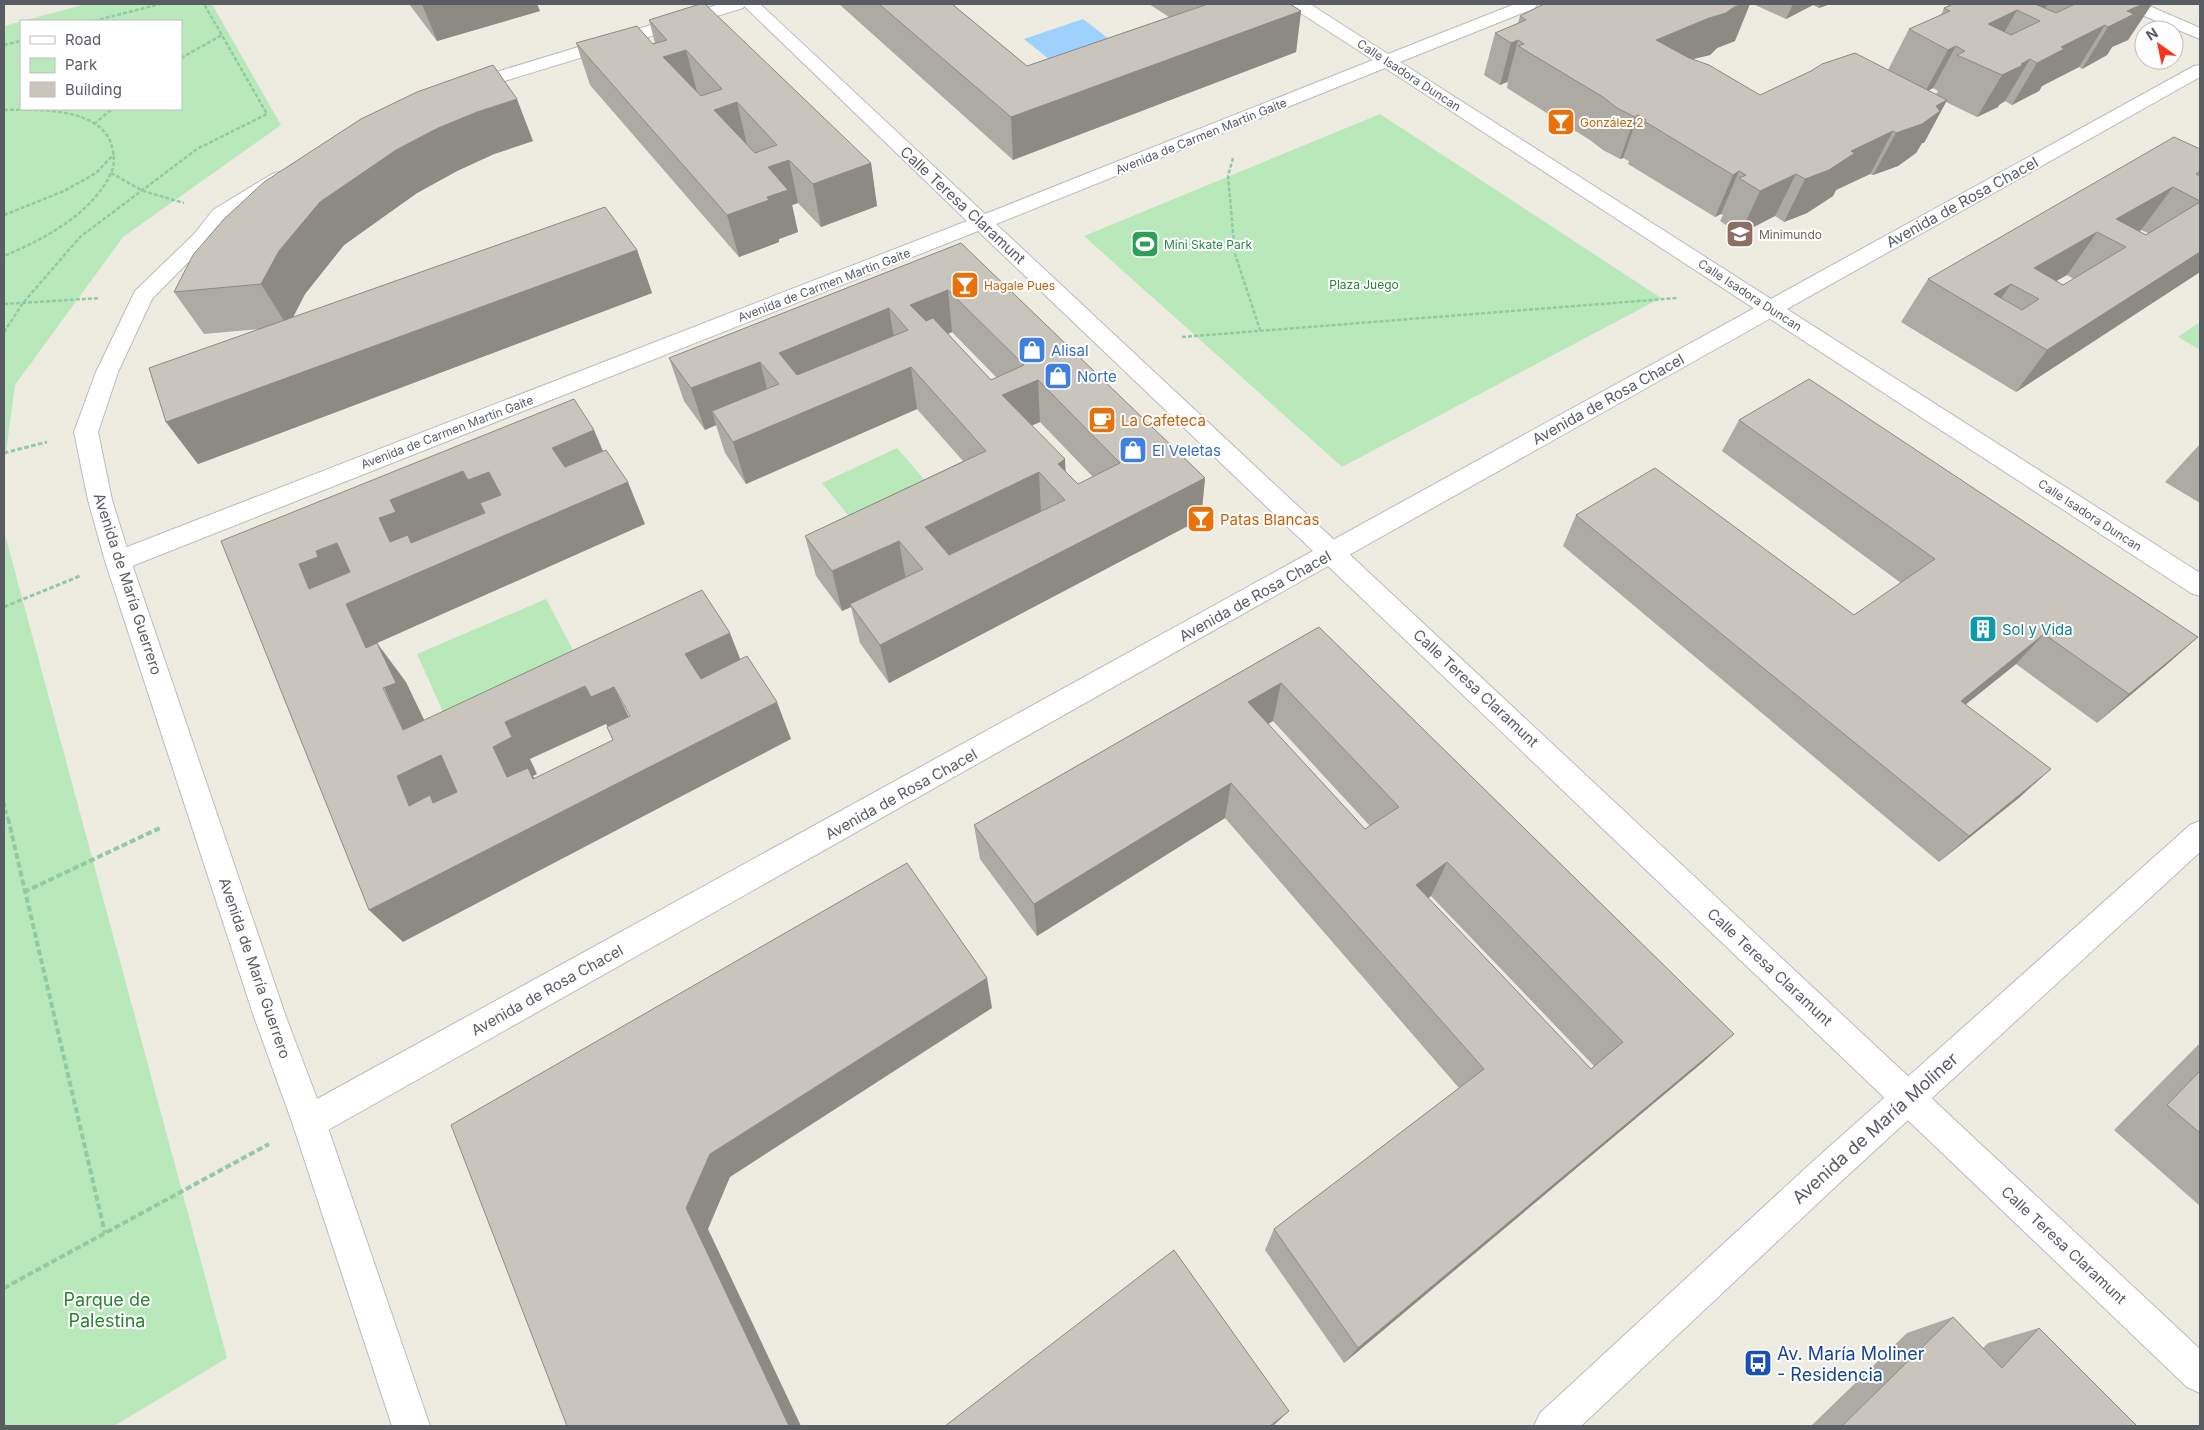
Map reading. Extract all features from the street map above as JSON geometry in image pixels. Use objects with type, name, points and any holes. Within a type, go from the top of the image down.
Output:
[{"type":"street","points":[[451,92],[737,4]]},
{"type":"street","name":"Calle Teresa Claramunt","points":[[750,4],[2200,1374]]},
{"type":"street","name":"Calle Isadora Duncan","points":[[1299,4],[2200,586]]},
{"type":"street","name":"Avenida de Carmen Martín Gaite","points":[[118,561],[982,223],[1529,4]]},
{"type":"street","points":[[2131,4],[2200,34]]},
{"type":"street","name":"Avenida de Rosa Chacel","points":[[308,1122],[2200,70]]},
{"type":"street","name":"Avenida de María Guerrero","points":[[294,168],[220,214],[202,237],[143,296],[107,372],[86,432],[100,500],[118,561],[270,1017],[308,1122],[411,1426]]},
{"type":"street","name":"Avenida de María Moliner","points":[[1553,1426],[1815,1182],[2200,834]]},
{"type":"path","points":[[98,20],[160,4]]},
{"type":"path","points":[[4,332],[23,303],[80,237],[197,149],[268,114],[204,4]]},
{"type":"path","points":[[182,57],[222,35]]},
{"type":"path","points":[[4,45],[20,41]]},
{"type":"path","points":[[4,110],[20,109]]},
{"type":"path","points":[[4,256],[57,229],[92,201],[111,173],[114,154],[108,137],[94,124],[68,114],[41,110]]},
{"type":"path","points":[[94,124],[111,110]]},
{"type":"path","points":[[1245,118],[1228,176],[1235,254],[1260,330]]},
{"type":"path","points":[[4,215],[64,191],[96,173],[114,154]]},
{"type":"path","points":[[111,173],[142,191],[220,214]]},
{"type":"path","points":[[4,304],[143,296]]},
{"type":"path","points":[[1182,337],[1677,298]]},
{"type":"path","points":[[4,607],[118,561]]},
{"type":"path","points":[[4,803],[105,1233]]},
{"type":"path","points":[[24,892],[201,809]]},
{"type":"path","points":[[4,1288],[308,1122]]},
{"type":"green space","points":[[86,4],[212,4],[281,125],[123,237],[15,385],[4,466],[4,26],[20,21],[20,110],[182,110],[182,20],[27,20]]},
{"type":"green space","name":"Plaza Juego","points":[[1380,114],[1661,298],[1342,467],[1084,236]]},
{"type":"green space","points":[[2200,322],[2200,350],[2178,337]]},
{"type":"green space","points":[[897,448],[937,494],[861,531],[822,483]]},
{"type":"green space","name":"Parque de Palestina","points":[[4,531],[227,1358],[114,1426],[4,1426]]},
{"type":"green space","points":[[546,599],[583,669],[451,730],[417,654]]},
{"type":"water","points":[[1083,19],[1109,39],[1050,60],[1024,39]]},
{"type":"building","points":[[705,4],[871,163],[813,184],[789,160],[768,167],[788,190],[767,197],[769,200],[727,215],[576,43],[637,26],[653,44],[667,40],[649,20]],"holes":[[[686,50],[722,89],[701,96],[663,57]],[[737,102],[777,145],[755,153],[714,110]]]},
{"type":"building","points":[[879,4],[952,4],[1027,66],[1208,4],[1290,4],[1301,11],[1011,117]]},
{"type":"building","points":[[1544,4],[1742,4],[1726,13],[1656,40],[1689,58],[1709,65],[1760,95],[1822,64],[1855,53],[1947,100],[1936,106],[1940,111],[1922,124],[1896,133],[1893,131],[1851,151],[1855,153],[1829,170],[1805,179],[1796,174],[1760,191],[1739,178],[1746,175],[1739,171],[1733,175],[1644,121],[1646,120],[1638,115],[1635,117],[1617,108],[1603,97],[1518,46],[1524,44],[1518,40],[1511,43],[1495,33],[1526,20],[1520,16]]},
{"type":"building","points":[[1953,4],[2035,4],[2056,13],[2075,4],[2143,4],[2127,11],[2134,14],[2108,27],[2105,25],[2061,47],[2064,49],[2037,63],[2030,59],[2021,64],[2023,65],[2002,75],[1957,55],[1965,51],[1956,46],[1948,50],[1909,29],[1950,11],[1944,8]],"holes":[[[2017,10],[2040,21],[2011,35],[1988,24]]]},
{"type":"building","points":[[493,65],[517,99],[477,112],[438,128],[396,150],[320,202],[279,251],[261,284],[174,292],[193,255],[224,219],[264,182],[361,119],[417,92]]},
{"type":"building","points":[[2174,137],[2200,149],[2200,171],[2196,174],[2200,176],[2200,201],[2173,187],[2116,219],[2146,235],[2200,202],[2200,252],[2047,350],[1928,279]],"holes":[[[2097,232],[2126,247],[2063,285],[2034,268]],[[2011,284],[2039,299],[2022,310],[1994,294]]]},
{"type":"building","points":[[605,207],[637,250],[166,422],[149,368]]},
{"type":"building","points":[[961,243],[1205,478],[880,645],[850,604],[923,569],[899,541],[832,571],[805,536],[986,451],[911,367],[733,442],[712,411],[779,384],[760,362],[691,388],[669,358]],"holes":[[[948,290],[1024,365],[991,380],[933,318],[926,321],[910,305]],[[889,308],[908,330],[797,375],[779,353]],[[1038,380],[1120,463],[1078,484],[1058,464],[1065,459],[1002,395]],[[1039,472],[1065,500],[949,555],[925,527]]]},
{"type":"building","name":"Sol y Vida","points":[[1809,379],[2198,637],[2129,694],[2044,634],[1961,701],[2051,769],[1969,836],[1576,515],[1655,468],[1854,615],[1935,559],[1739,420]]},
{"type":"building","points":[[574,399],[594,430],[552,448],[565,467],[606,450],[628,482],[346,604],[366,648],[377,643],[396,683],[383,688],[403,730],[702,590],[730,633],[685,654],[701,679],[747,656],[777,702],[369,910],[221,541]],"holes":[[[463,471],[468,480],[489,472],[501,495],[480,503],[485,513],[411,543],[408,535],[390,542],[379,518],[396,512],[390,500]],[[337,543],[350,572],[309,589],[299,564],[318,557],[316,551]],[[585,686],[591,697],[614,687],[630,716],[607,727],[613,740],[533,779],[528,768],[507,777],[493,747],[512,737],[505,722]],[[441,755],[457,792],[433,803],[430,795],[409,806],[397,776]]]},
{"type":"building","points":[[1319,627],[1734,1034],[1358,1348],[1274,1229],[1484,1069],[1231,783],[1034,904],[974,825]],"holes":[[[1281,683],[1399,807],[1365,829],[1248,702]],[[1447,862],[1623,1042],[1591,1069],[1416,885]]]},
{"type":"building","points":[[907,863],[987,978],[710,1154],[686,1208],[789,1426],[567,1426],[451,1125]]},
{"type":"building","points":[[2200,1071],[2200,1133],[2167,1105]]},
{"type":"building","points":[[1174,1250],[1289,1411],[1270,1426],[945,1426]]},
{"type":"building","points":[[1953,1317],[2002,1368],[2039,1328],[2137,1426],[1842,1426]]},
{"type":"place","name":"González 2","points":[[1561,122]]},
{"type":"place","name":"Minimundo","points":[[1740,234]]},
{"type":"place","name":"Mini Skate Park","points":[[1145,244]]},
{"type":"place","name":"Hagale Pues","points":[[965,285]]},
{"type":"place","name":"Alisal","points":[[1032,350]]},
{"type":"place","name":"Norte","points":[[1058,376]]},
{"type":"place","name":"La Cafeteca","points":[[1102,420]]},
{"type":"place","name":"El Veletas","points":[[1133,450]]},
{"type":"place","name":"Patas Blancas","points":[[1201,519]]},
{"type":"place","name":"Sol y Vida","points":[[1983,629]]},
{"type":"place","name":"Av. María Moliner - Residencia","points":[[1758,1363]]}]
